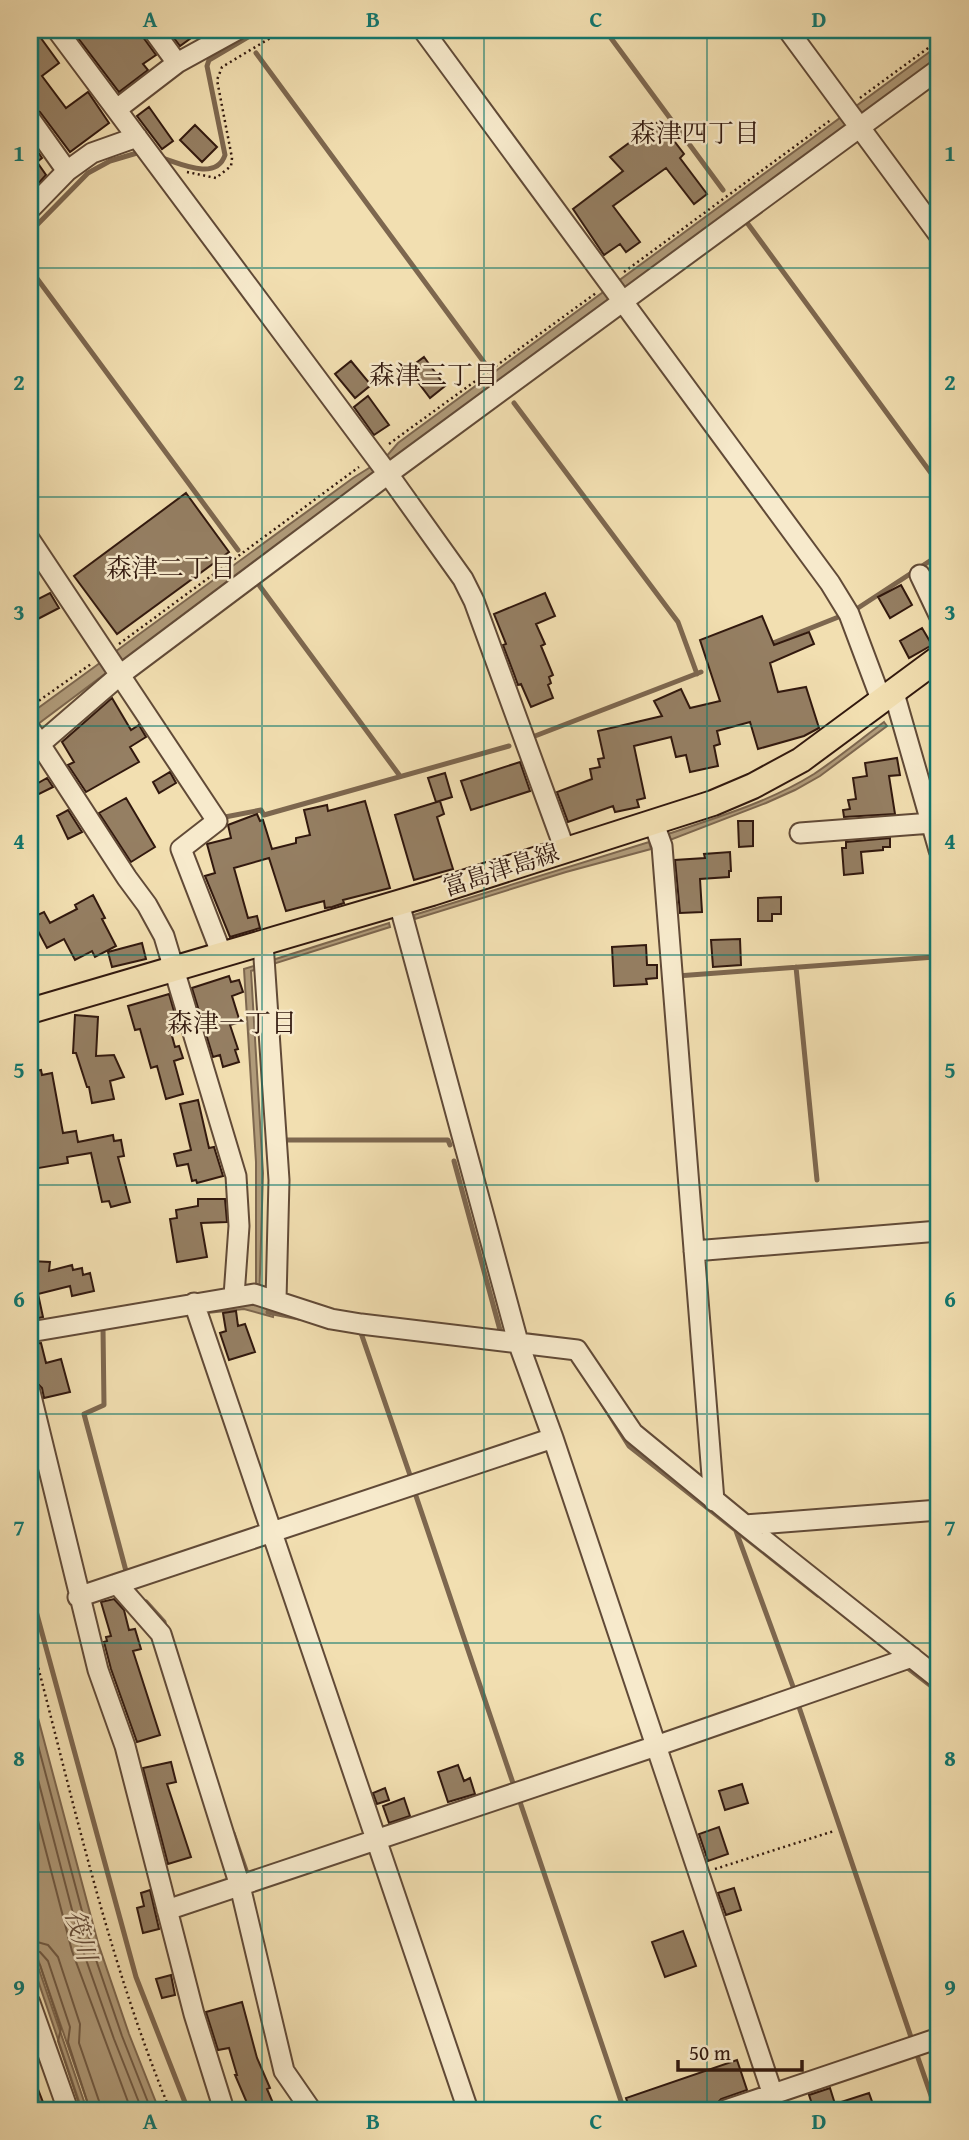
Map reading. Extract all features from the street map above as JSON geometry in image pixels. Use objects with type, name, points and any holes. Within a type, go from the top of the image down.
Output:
[{"type":"main road","name":"富島津島線","points":[[30,1012],[222,955],[264,958],[399,903],[713,803],[801,760],[939,658]]},
{"type":"street","points":[[57,30],[463,579],[474,601],[565,850]]},
{"type":"street","points":[[153,30],[177,63]]},
{"type":"street","points":[[117,109],[177,63],[237,30]]},
{"type":"street","points":[[423,30],[830,583],[849,614],[888,698],[939,847]]},
{"type":"street","points":[[789,30],[939,235]]},
{"type":"street","points":[[234,1296],[239,1226],[236,1176],[164,936],[147,905],[33,736],[112,663],[853,117],[939,69]]},
{"type":"street","points":[[30,119],[67,171]]},
{"type":"street","points":[[30,209],[67,171],[92,153],[137,137]]},
{"type":"street","points":[[30,540],[217,821],[181,849],[222,955]]},
{"type":"street","points":[[920,575],[939,615]]},
{"type":"street","points":[[653,821],[662,846],[714,1500]]},
{"type":"street","points":[[800,833],[932,822]]},
{"type":"street","points":[[399,903],[518,1342],[553,1438],[775,2102]]},
{"type":"street","points":[[264,958],[279,1180],[264,1296]]},
{"type":"street","points":[[694,1251],[939,1231]]},
{"type":"street","points":[[30,1332],[234,1296],[264,1296],[331,1319],[578,1350],[633,1433],[939,1679]]},
{"type":"street","points":[[194,1303],[468,2110]]},
{"type":"street","points":[[30,1392],[78,1597],[98,1670],[125,1746],[194,2014],[224,2110]]},
{"type":"street","points":[[78,1597],[553,1438]]},
{"type":"street","points":[[745,1525],[939,1510]]},
{"type":"street","points":[[117,1584],[161,1634],[240,1886],[284,2071],[311,2110]]},
{"type":"street","points":[[167,1910],[912,1657]]},
{"type":"street","points":[[30,2003],[68,2110]]},
{"type":"street","points":[[726,2110],[775,2102],[939,2038]]},
{"type":"path","points":[[157,164],[209,178],[216,178],[227,171],[232,158],[218,80],[219,71],[279,30]]},
{"type":"path","points":[[30,707],[112,663],[853,117],[939,40]]},
{"type":"path","points":[[30,1636],[111,1941],[151,2065],[170,2110]]},
{"type":"path","points":[[699,1874],[834,1831]]},
{"type":"water","points":[[939,45],[939,59],[405,452],[389,461],[30,730],[30,714],[353,478],[385,458],[398,443]]},
{"type":"water","points":[[884,722],[887,726],[820,776],[795,790],[670,840],[668,834],[743,808],[797,784]]},
{"type":"water","points":[[649,842],[651,849],[566,872],[415,919],[414,915]]},
{"type":"water","points":[[389,923],[390,927],[251,971],[263,1173],[259,1306],[274,1311],[273,1317],[244,1309],[208,1313],[207,1307],[256,1289],[256,1162],[244,969]]},
{"type":"water","name":"筏川","points":[[30,1688],[98,1943],[129,2034],[159,2110],[90,2110],[30,1936]]},
{"type":"water","points":[[30,1943],[87,2110],[82,2110],[30,1957]]},
{"type":"building","points":[[30,30],[35,30],[59,63],[42,76],[66,108],[88,92],[109,123],[70,152],[40,112],[30,107]]},
{"type":"building","points":[[72,30],[141,30],[156,55],[143,64],[148,70],[119,92]]},
{"type":"building","points":[[168,30],[202,30],[180,46]]},
{"type":"building","points":[[149,107],[173,141],[162,149],[137,116]]},
{"type":"building","points":[[659,121],[684,154],[680,158],[707,194],[694,204],[666,168],[613,206],[640,242],[626,252],[620,244],[604,255],[573,209],[623,171],[610,157]]},
{"type":"building","points":[[195,125],[217,147],[202,162],[180,140]]},
{"type":"building","points":[[30,140],[42,158],[37,162],[46,175],[36,186],[30,177]]},
{"type":"building","points":[[424,357],[445,386],[430,398],[408,369]]},
{"type":"building","points":[[351,361],[371,385],[355,398],[335,374]]},
{"type":"building","points":[[368,396],[389,425],[374,435],[354,407]]},
{"type":"building","points":[[186,493],[229,552],[117,634],[74,576]]},
{"type":"building","points":[[901,585],[912,605],[890,618],[878,597]]},
{"type":"building","points":[[50,593],[59,608],[30,623],[30,603]]},
{"type":"building","points":[[545,593],[555,616],[536,624],[545,644],[541,646],[553,675],[549,677],[551,683],[548,685],[553,698],[531,707],[521,684],[518,685],[494,614]]},
{"type":"building","points":[[762,616],[774,645],[809,632],[814,644],[770,663],[778,692],[806,687],[819,728],[804,736],[758,749],[750,722],[717,731],[720,744],[714,746],[718,766],[690,772],[686,755],[676,757],[671,737],[634,746],[645,798],[637,800],[639,807],[615,812],[613,806],[568,822],[557,792],[592,779],[590,769],[600,767],[598,759],[604,758],[598,731],[662,716],[654,701],[681,689],[690,708],[720,701],[700,640]]},
{"type":"building","points":[[922,628],[932,645],[909,658],[900,641]]},
{"type":"building","points":[[112,698],[131,730],[139,725],[146,737],[130,747],[139,762],[86,792],[68,765],[74,762],[62,742]]},
{"type":"building","points":[[897,758],[900,775],[889,776],[895,814],[844,817],[843,810],[850,809],[848,800],[856,799],[853,778],[867,776],[865,763]]},
{"type":"building","points":[[520,762],[530,791],[471,810],[461,781]]},
{"type":"building","points":[[170,772],[176,783],[159,793],[153,782]]},
{"type":"building","points":[[445,773],[452,797],[436,802],[428,778]]},
{"type":"building","points":[[47,778],[53,787],[37,795],[33,786]]},
{"type":"building","points":[[126,798],[155,847],[131,862],[99,813]]},
{"type":"building","points":[[365,801],[390,888],[343,900],[344,903],[332,907],[325,908],[324,901],[286,911],[269,858],[234,868],[248,918],[257,916],[260,928],[230,937],[205,876],[215,873],[207,844],[231,838],[228,825],[257,814],[260,821],[263,820],[272,849],[296,843],[296,838],[310,835],[304,810],[327,805],[328,811]]},
{"type":"building","points":[[440,801],[444,814],[437,817],[453,869],[414,880],[395,815]]},
{"type":"building","points":[[68,810],[82,832],[68,839],[57,816]]},
{"type":"building","points":[[738,821],[753,821],[753,846],[739,847]]},
{"type":"building","points":[[890,838],[890,847],[861,852],[863,873],[844,875],[842,848],[846,848],[846,842]]},
{"type":"building","points":[[730,852],[729,877],[700,879],[702,912],[680,913],[675,860],[705,858],[704,854]]},
{"type":"building","points":[[93,895],[116,946],[95,957],[92,951],[75,960],[64,939],[47,948],[31,918],[44,912],[50,923],[77,909],[75,905]]},
{"type":"building","points":[[781,897],[781,914],[772,914],[772,921],[758,921],[758,898]]},
{"type":"building","points":[[740,939],[741,965],[713,967],[711,940]]},
{"type":"building","points":[[142,943],[146,959],[112,967],[108,952]]},
{"type":"building","points":[[646,945],[647,965],[657,965],[657,978],[646,979],[647,984],[614,986],[612,947]]},
{"type":"building","points":[[229,976],[231,982],[239,980],[243,992],[232,996],[240,1022],[230,1025],[238,1049],[235,1050],[239,1062],[223,1067],[220,1055],[213,1057],[192,988]]},
{"type":"building","points":[[169,994],[176,1018],[168,1021],[175,1047],[179,1046],[183,1058],[174,1061],[183,1094],[166,1099],[157,1066],[151,1068],[140,1029],[135,1030],[128,1006]]},
{"type":"building","points":[[75,1015],[98,1017],[96,1056],[114,1055],[124,1077],[110,1081],[114,1099],[92,1103],[89,1087],[76,1053],[73,1053]]},
{"type":"building","points":[[41,1070],[42,1075],[52,1073],[63,1133],[76,1131],[78,1142],[113,1135],[114,1141],[121,1140],[124,1156],[118,1157],[130,1202],[111,1207],[109,1201],[102,1202],[91,1153],[67,1157],[68,1163],[33,1169],[30,1162],[30,1072]]},
{"type":"building","points":[[198,1100],[209,1148],[214,1147],[223,1176],[197,1183],[196,1180],[192,1181],[188,1164],[177,1166],[174,1154],[191,1150],[180,1104]]},
{"type":"building","points":[[198,1199],[225,1199],[227,1222],[201,1223],[207,1257],[177,1262],[170,1219],[177,1218],[176,1210],[198,1206]]},
{"type":"building","points":[[30,1261],[50,1262],[49,1271],[72,1265],[73,1270],[82,1268],[83,1275],[90,1273],[94,1291],[72,1296],[70,1286],[38,1294],[43,1317],[30,1320]]},
{"type":"building","points":[[236,1311],[238,1326],[245,1324],[255,1352],[229,1360],[220,1333],[226,1331],[223,1313]]},
{"type":"building","points":[[41,1343],[46,1363],[61,1359],[70,1392],[44,1398],[42,1388],[35,1381],[30,1358],[30,1344]]},
{"type":"building","points":[[114,1599],[124,1610],[129,1630],[135,1629],[141,1649],[133,1651],[160,1735],[137,1742],[104,1642],[107,1641],[106,1637],[111,1636],[101,1602]]},
{"type":"building","points":[[171,1762],[176,1782],[167,1784],[191,1857],[168,1864],[143,1768]]},
{"type":"building","points":[[458,1765],[464,1781],[470,1778],[475,1794],[448,1802],[438,1772]]},
{"type":"building","points":[[742,1784],[748,1803],[725,1810],[719,1791]]},
{"type":"building","points":[[385,1788],[389,1800],[377,1804],[373,1793]]},
{"type":"building","points":[[404,1798],[410,1816],[389,1823],[383,1806]]},
{"type":"building","points":[[719,1827],[728,1854],[708,1861],[699,1834]]},
{"type":"building","points":[[734,1888],[741,1910],[726,1915],[718,1893]]},
{"type":"building","points":[[150,1890],[159,1929],[143,1933],[137,1908],[144,1906],[141,1893]]},
{"type":"building","points":[[683,1931],[696,1966],[665,1977],[652,1942]]},
{"type":"building","points":[[171,1975],[175,1995],[162,1998],[156,1979]]},
{"type":"building","points":[[242,2002],[257,2058],[276,2110],[250,2110],[235,2075],[229,2048],[218,2050],[206,2012]]},
{"type":"building","points":[[737,2060],[747,2090],[721,2099],[714,2107],[704,2110],[630,2110],[626,2098]]},
{"type":"building","points":[[31,2071],[46,2110],[30,2110]]},
{"type":"building","points":[[830,2088],[835,2104],[869,2093],[875,2110],[814,2110],[809,2095]]},
{"type":"waterway","points":[[159,157],[205,169],[214,168],[220,163],[225,155],[207,66],[209,60],[260,30]]},
{"type":"waterway","points":[[605,30],[723,190]]},
{"type":"waterway","points":[[256,53],[486,365]]},
{"type":"waterway","points":[[30,232],[88,173],[110,161],[137,153]]},
{"type":"waterway","points":[[748,224],[939,484]]},
{"type":"waterway","points":[[30,269],[238,550]]},
{"type":"waterway","points":[[514,403],[678,622],[697,674]]},
{"type":"waterway","points":[[858,608],[939,555]]},
{"type":"waterway","points":[[259,585],[400,776]]},
{"type":"waterway","points":[[768,645],[841,616]]},
{"type":"waterway","points":[[535,736],[701,672]]},
{"type":"waterway","points":[[225,817],[261,810],[264,815],[509,746]]},
{"type":"waterway","points":[[677,976],[935,957]]},
{"type":"waterway","points":[[796,967],[817,1180]]},
{"type":"waterway","points":[[285,1140],[448,1140],[450,1145]]},
{"type":"waterway","points":[[454,1161],[500,1330]]},
{"type":"waterway","points":[[268,1312],[299,1318]]},
{"type":"waterway","points":[[107,1327],[103,1328],[104,1405],[84,1414],[126,1571]]},
{"type":"waterway","points":[[357,1331],[361,1333],[411,1478]]},
{"type":"waterway","points":[[602,1403],[629,1446],[818,1595]]},
{"type":"waterway","points":[[416,1496],[515,1789]]},
{"type":"waterway","points":[[736,1531],[795,1692]]},
{"type":"waterway","points":[[30,1589],[136,1977],[188,2110]]},
{"type":"waterway","points":[[146,1602],[164,1622],[165,1627]]},
{"type":"waterway","points":[[909,1669],[939,1692]]},
{"type":"waterway","points":[[798,1704],[913,2043]]},
{"type":"waterway","points":[[519,1799],[624,2110]]},
{"type":"waterway","points":[[233,1833],[248,1876]]},
{"type":"waterway","points":[[917,2055],[936,2110]]},
{"type":"district","name":"森津四丁目","points":[[695,133]]},
{"type":"district","name":"森津三丁目","points":[[434,375]]},
{"type":"district","name":"森津二丁目","points":[[171,568]]},
{"type":"district","name":"森津一丁目","points":[[232,1023]]}]
